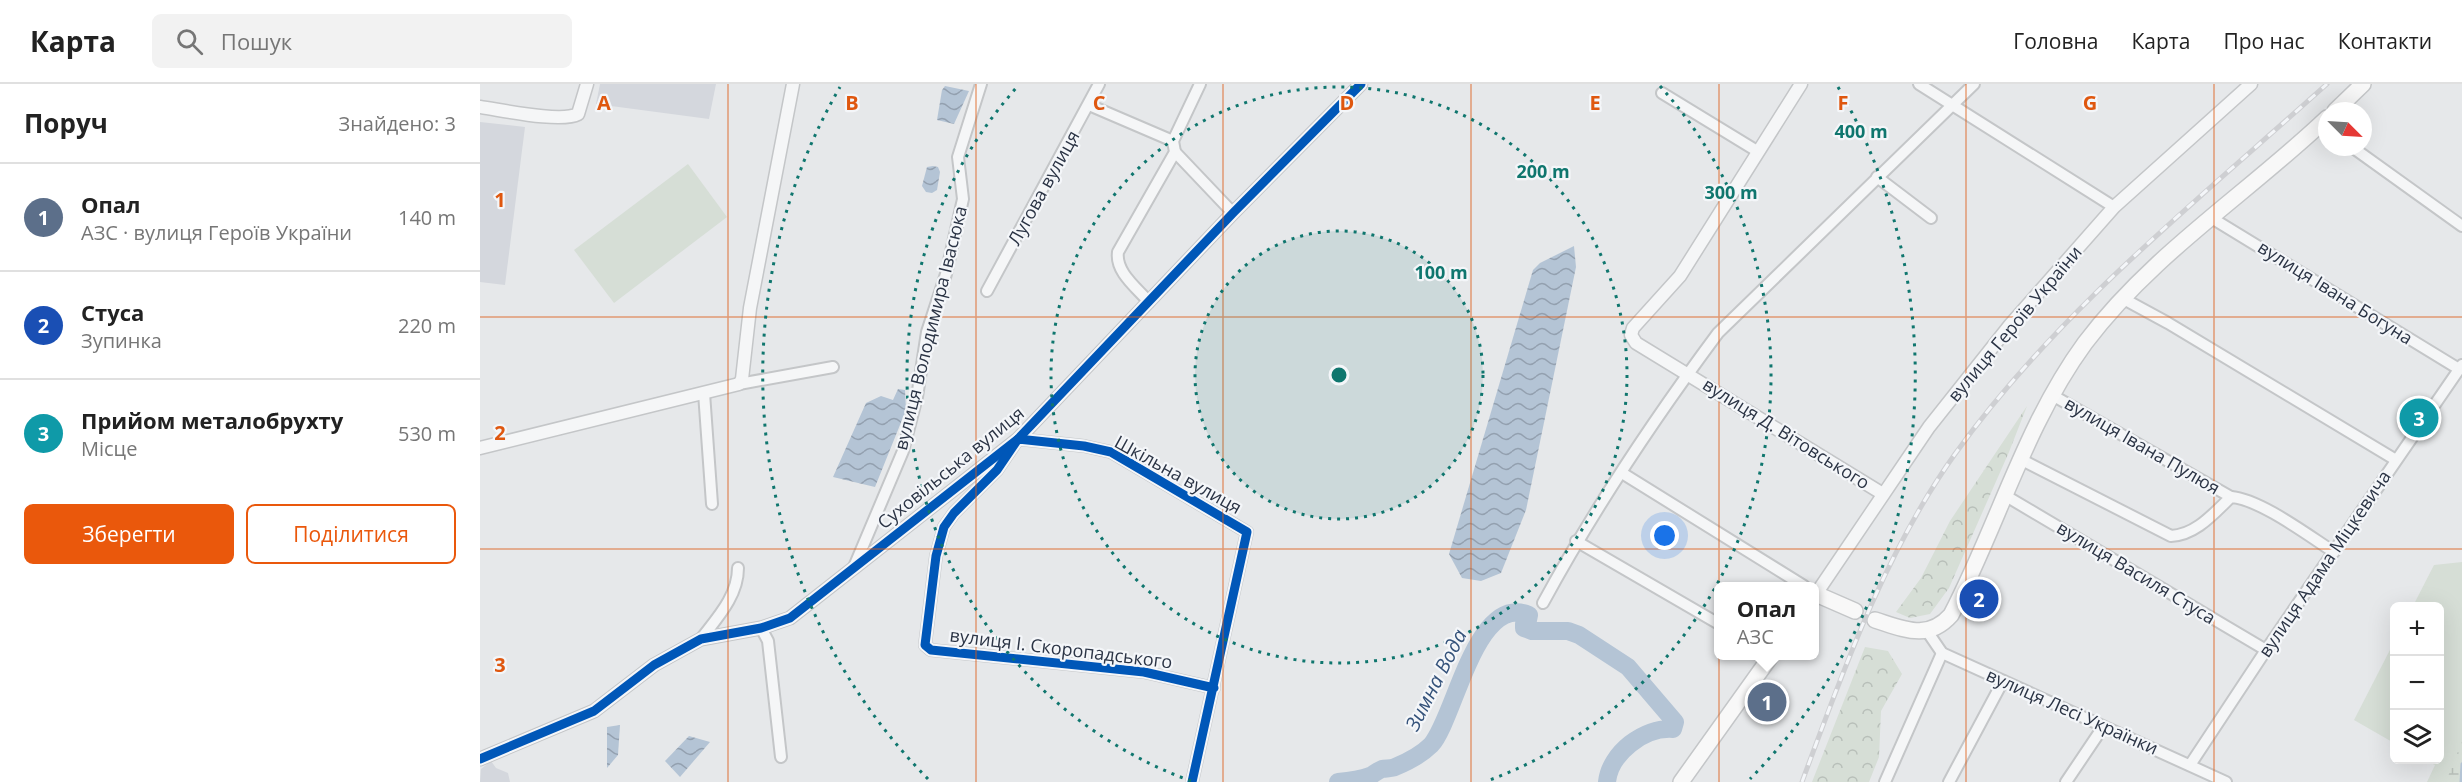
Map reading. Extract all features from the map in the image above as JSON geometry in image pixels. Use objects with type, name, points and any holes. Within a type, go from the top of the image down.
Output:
[{"type":"main road","points":[[2344,102],[2363,84]]},
{"type":"main road","points":[[1875,620],[1907,630],[1928,631],[1942,625],[1951,615],[2006,496],[2020,459],[2052,395],[2085,344],[2122,298],[2210,217],[2318,130]]},
{"type":"main road","points":[[1819,595],[1855,611]]},
{"type":"main road","points":[[1682,782],[1768,660]]},
{"type":"street","points":[[480,106],[566,118],[578,114],[587,84]]},
{"type":"street","points":[[739,384],[742,379],[750,308],[793,84]]},
{"type":"street","name":"вулиця Володимира Івасюка","points":[[854,567],[903,451],[918,397],[927,332],[946,274],[963,200],[958,157],[981,84]]},
{"type":"street","name":"Лугова вулиця","points":[[987,291],[1099,84]]},
{"type":"street","points":[[1149,302],[1121,270],[1116,260],[1118,252],[1174,147],[1200,84]]},
{"type":"street","name":"Суховільська вулиця","points":[[480,759],[594,711],[654,665],[701,639],[761,628],[790,618],[1018,440],[1233,213],[1361,84]]},
{"type":"street","points":[[1662,93],[1757,151],[1801,84]]},
{"type":"street","points":[[1919,84],[2114,207]]},
{"type":"street","points":[[1543,603],[1576,541],[1718,333],[1974,84]]},
{"type":"street","name":"вулиця Героїв України","points":[[1819,584],[1929,427],[2010,325],[2114,207],[2251,84]]},
{"type":"street","points":[[1089,105],[1174,147],[1233,213]]},
{"type":"street","name":"вулиця Д. Вітовського","points":[[1757,151],[1680,276],[1634,328],[1631,335],[1636,343],[1883,494]]},
{"type":"street","points":[[2365,156],[2462,226]]},
{"type":"street","points":[[1877,177],[1931,218]]},
{"type":"street","name":"вулиця Івана Богуна","points":[[2210,217],[2461,367]]},
{"type":"street","points":[[2122,298],[2168,323],[2396,460]]},
{"type":"street","points":[[480,448],[739,384],[833,367]]},
{"type":"street","name":"вулиця Адама Міцкевича","points":[[2190,765],[2266,650],[2461,367]]},
{"type":"street","points":[[704,393],[712,504]]},
{"type":"street","name":"вулиця Івана Пулюя","points":[[2052,395],[2231,497],[2240,498],[2261,507],[2334,552]]},
{"type":"street","name":"Шкільна вулиця","points":[[1018,440],[1084,446],[1111,452],[1247,532],[1192,782]]},
{"type":"street","name":"вулиця І. Скоропадського","points":[[1018,440],[997,470],[954,513],[944,527],[936,556],[925,645],[931,650],[1144,672],[1214,688]]},
{"type":"street","name":"вулиця Івана Пулюя","points":[[2020,459],[2171,536],[2187,533],[2199,526],[2231,497]]},
{"type":"street","points":[[1622,473],[1797,582]]},
{"type":"street","name":"вулиця Василя Стуса","points":[[2006,496],[2266,650]]},
{"type":"street","points":[[1576,541],[1714,621]]},
{"type":"street","points":[[701,639],[729,601],[738,579],[738,568]]},
{"type":"street","points":[[761,628],[768,641],[781,757]]},
{"type":"street","points":[[1885,782],[1942,653],[1928,631]]},
{"type":"street","name":"вулиця Лесі Українки","points":[[1942,653],[2226,782]]},
{"type":"street","points":[[1949,782],[2003,681]]},
{"type":"street","points":[[2066,782],[2103,727]]},
{"type":"shaded area","points":[[600,84],[716,84],[709,119],[596,104]]},
{"type":"shaded area","points":[[480,122],[525,127],[505,285],[480,282]]},
{"type":"shaded area","points":[[491,761],[496,768],[508,773],[510,782],[480,782],[481,769]]},
{"type":"green space","points":[[688,164],[727,217],[614,303],[574,250]]},
{"type":"green space","points":[[2027,406],[1949,588],[1930,614],[1910,618],[1896,612],[1921,578],[1950,521]]},
{"type":"green space","points":[[2462,562],[2462,782],[2427,782],[2435,765],[2433,764],[2444,764],[2444,602],[2415,602],[2434,565]]},
{"type":"green space","points":[[1865,647],[1888,651],[1902,674],[1881,711],[1879,757],[1869,782],[1812,782]]},
{"type":"green space","points":[[2390,650],[2390,741],[2354,720]]},
{"type":"green space","points":[[2462,741],[2462,782],[2445,782],[2447,779]]},
{"type":"water","points":[[945,86],[969,91],[954,124],[937,120],[942,90]]},
{"type":"water","points":[[927,167],[938,167],[940,172],[937,190],[932,193],[926,192],[922,186]]},
{"type":"water","points":[[1574,246],[1576,267],[1526,510],[1501,573],[1481,581],[1462,578],[1449,554],[1533,270],[1540,263]]},
{"type":"water","points":[[898,389],[905,390],[906,410],[875,487],[833,477],[866,403],[881,396],[893,400]]},
{"type":"water","points":[[620,725],[618,755],[607,768],[607,727]]},
{"type":"water","points":[[689,736],[710,742],[680,777],[665,761]]},
{"type":"waterway","name":"Зимна Вода","points":[[1338,782],[1370,776],[1382,769],[1393,768],[1423,752],[1431,745],[1440,731],[1469,662],[1481,640],[1494,622],[1510,613],[1529,615],[1524,628],[1532,631],[1568,631],[1579,635],[1628,667],[1675,722],[1673,729],[1651,732],[1630,744],[1614,761],[1607,782]]},
{"type":"waterway","points":[[2461,782],[2462,764]]},
{"type":"railway","points":[[1802,782],[1850,655],[1887,572],[1907,531],[1955,454],[1995,402],[2084,305],[2131,259],[2327,84]]},
{"type":"cycle path","points":[[480,759],[594,711],[654,665],[701,639],[761,628],[790,618],[1018,439],[1233,213],[1361,84]]},
{"type":"cycle path","points":[[1192,782],[1247,532],[1111,452],[1084,446],[1018,439],[997,470],[954,513],[944,527],[936,556],[925,645],[931,650],[1144,672],[1214,688]]},
{"type":"place","name":"Прийом металобрухту","points":[[2419,418]]},
{"type":"place","name":"Стуса","points":[[1979,599]]},
{"type":"place","name":"Опал","points":[[1767,702]]}]
